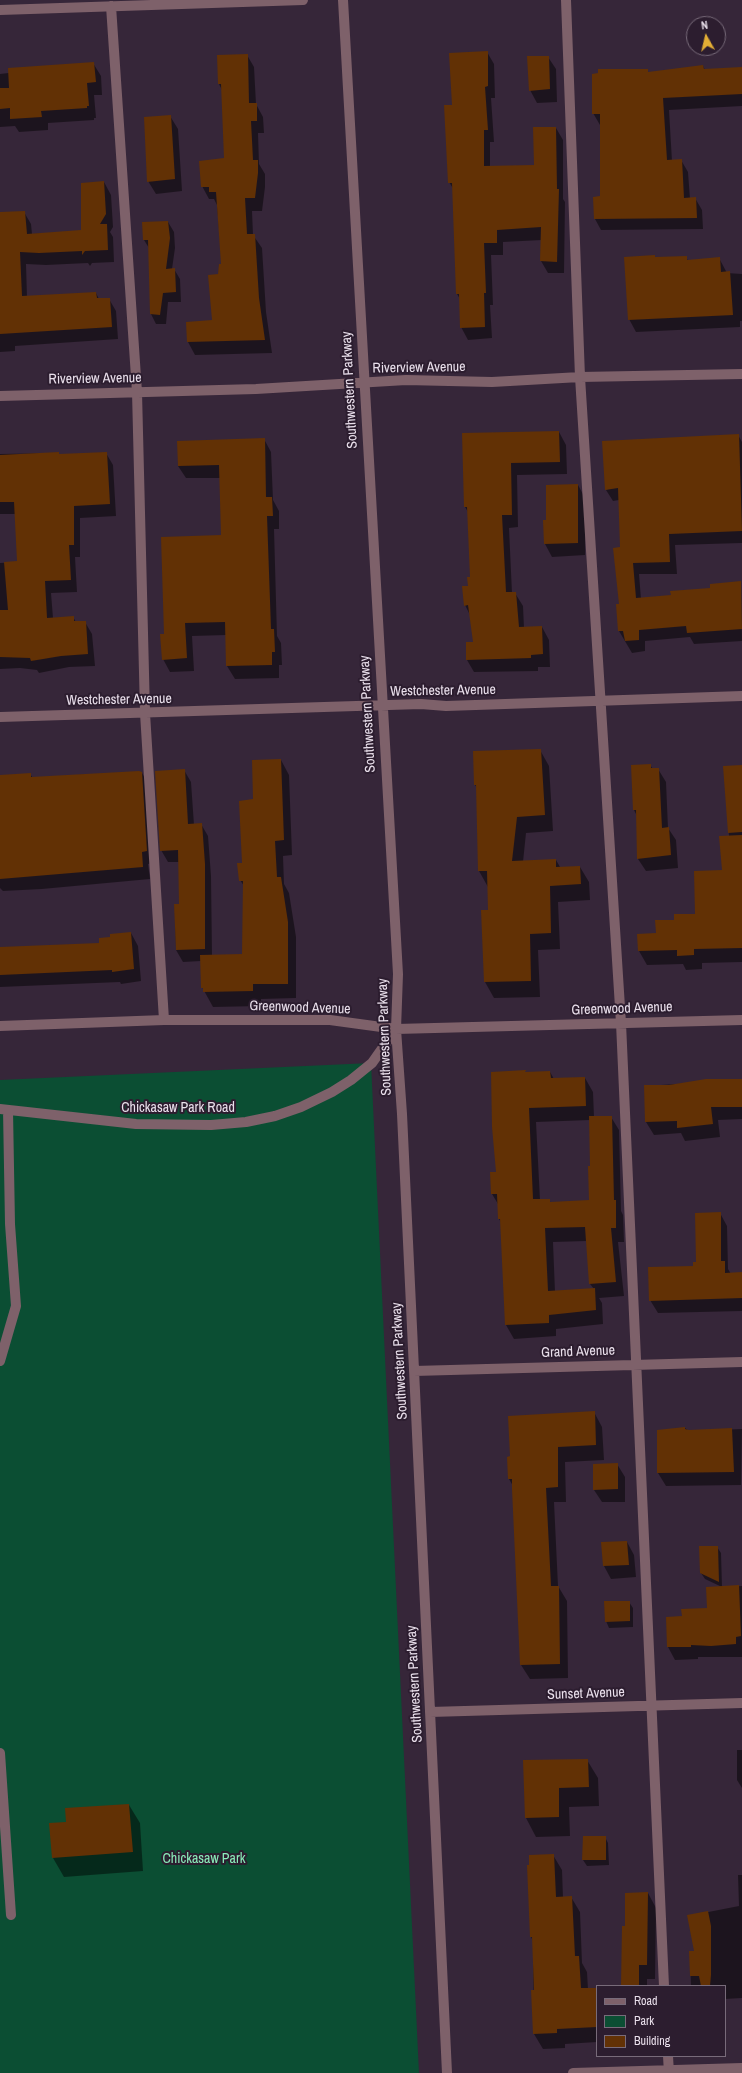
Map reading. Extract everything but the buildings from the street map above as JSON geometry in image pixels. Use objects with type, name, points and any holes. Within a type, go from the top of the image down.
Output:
[{"type":"street","points":[[0,10],[303,0]]},
{"type":"street","name":"Southwestern Parkway","points":[[343,0],[398,974],[396,1029],[414,1371],[447,2073]]},
{"type":"street","points":[[566,0],[580,377],[602,701],[621,1023],[650,1706],[664,1985]]},
{"type":"street","points":[[110,6],[137,392],[145,713],[164,1020]]},
{"type":"street","name":"Riverview Avenue","points":[[0,396],[364,384],[406,380],[492,382],[580,377],[742,374]]},
{"type":"street","name":"Westchester Avenue","points":[[0,717],[382,707],[421,704],[446,706],[742,696]]},
{"type":"street","name":"Greenwood Avenue","points":[[0,1026],[164,1020],[330,1020],[396,1029],[742,1020]]},
{"type":"street","name":"Chickasaw Park Road","points":[[4,1110],[136,1124],[211,1125],[246,1122],[275,1116],[301,1107],[332,1092],[351,1080],[372,1063],[396,1029]]},
{"type":"street","points":[[0,1361],[16,1306],[4,1110]]},
{"type":"street","name":"Grand Avenue","points":[[414,1371],[742,1362]]},
{"type":"street","name":"Sunset Avenue","points":[[430,1712],[742,1703]]},
{"type":"street","points":[[0,1753],[11,1914]]},
{"type":"street","points":[[668,2057],[669,2072]]},
{"type":"street","points":[[573,2073],[669,2072],[742,2068]]},
{"type":"green space","name":"Chickasaw Park","points":[[371,1063],[419,2073],[0,2073],[0,1080]]}]
